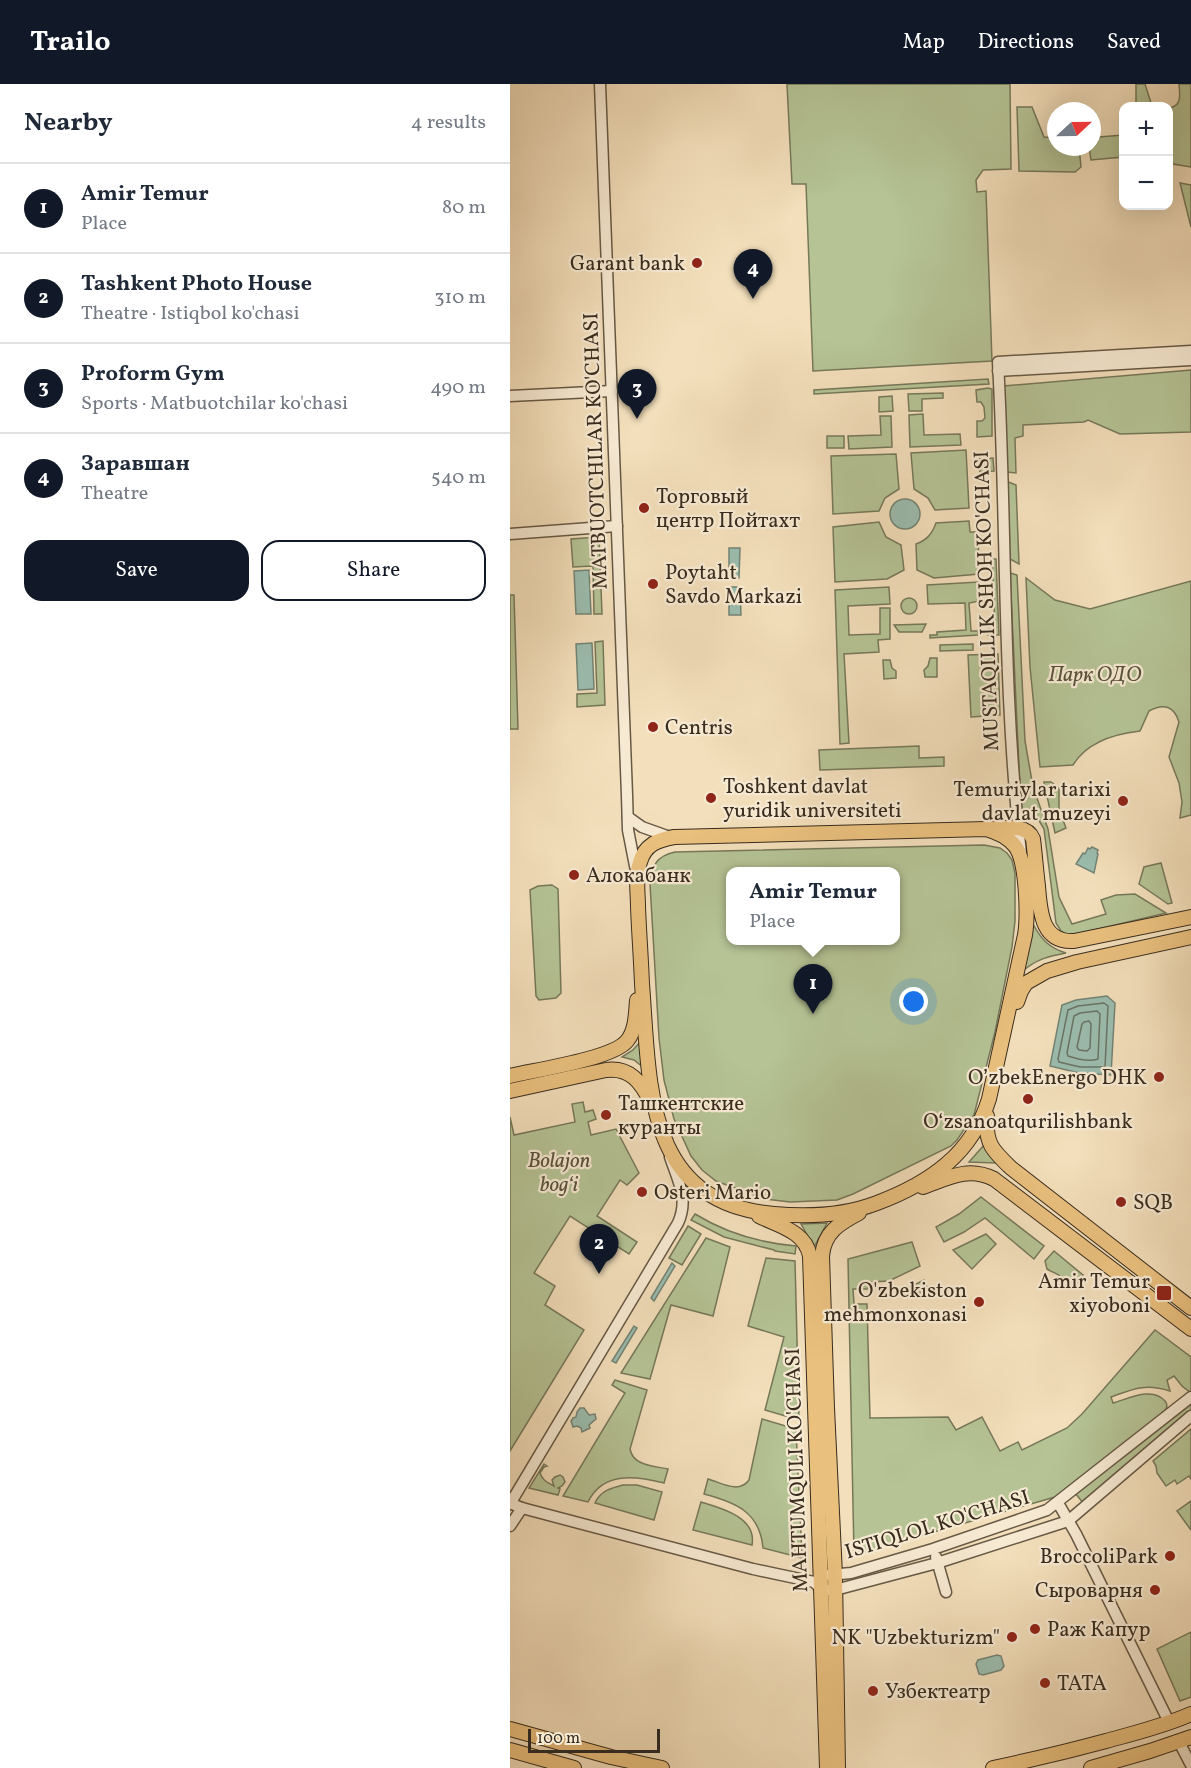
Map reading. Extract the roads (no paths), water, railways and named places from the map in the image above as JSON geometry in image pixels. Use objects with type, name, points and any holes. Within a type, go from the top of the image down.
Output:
[{"type":"main road","points":[[1191,917],[1074,941],[1058,938],[1048,930],[1041,915],[1032,838],[1028,831],[1018,828],[670,837],[648,846],[641,857],[637,874],[640,953],[655,1109],[663,1136],[675,1160],[684,1174],[702,1191],[722,1202],[743,1209],[798,1215],[843,1211],[878,1203],[961,1174],[985,1175],[1191,1329]]},
{"type":"main road","points":[[878,1203],[926,1179],[960,1152],[980,1124],[989,1099],[1026,928],[1026,906],[1022,865],[1018,852],[1013,843],[999,833],[986,829]]},
{"type":"main road","points":[[996,1070],[1021,991],[1032,978],[1061,966],[1191,937]]},
{"type":"main road","points":[[510,1076],[588,1058],[611,1051],[626,1042],[632,1033],[636,1014],[640,953]]},
{"type":"main road","points":[[510,1091],[616,1069],[635,1077],[655,1109]]},
{"type":"main road","points":[[989,1099],[987,1136],[991,1146],[1003,1160],[1029,1184],[1191,1308]]},
{"type":"main road","name":"MAHTUMQULI KO'CHASI","points":[[827,1768],[825,1583],[827,1396],[823,1251],[826,1240],[836,1226],[878,1203]]},
{"type":"main road","name":"MAHTUMQULI KO'CHASI","points":[[743,1209],[796,1233],[804,1240],[809,1252],[825,1583],[838,1768]]},
{"type":"main road","points":[[993,1768],[1056,1754],[1191,1714]]},
{"type":"main road","points":[[1091,1768],[1185,1740],[1169,1722]]},
{"type":"main road","points":[[510,1729],[611,1757],[662,1768]]},
{"type":"main road","points":[[510,1750],[574,1768]]},
{"type":"street","name":"MATBUOTCHILAR KO'CHASI","points":[[600,84],[628,830],[637,874]]},
{"type":"street","points":[[998,366],[1191,351]]},
{"type":"street","points":[[998,366],[1191,360]]},
{"type":"street","name":"MUSTAQILLIK SHOH KO'CHASI","points":[[998,366],[1013,761],[1022,865]]},
{"type":"street","points":[[510,396],[612,391]]},
{"type":"street","points":[[510,534],[617,526]]},
{"type":"street","points":[[628,817],[642,827],[670,837]]},
{"type":"street","points":[[510,1503],[680,1220],[683,1194],[663,1136]]},
{"type":"street","name":"ISTIQLOL KO'CHASI","points":[[825,1583],[1047,1510],[1191,1397]]},
{"type":"street","name":"ISTIQLOL KO'CHASI","points":[[510,1503],[753,1569],[825,1583],[937,1563],[1068,1521],[1191,1416]]},
{"type":"street","points":[[1058,1503],[1169,1722]]},
{"type":"street","points":[[510,1526],[522,1508]]},
{"type":"street","points":[[933,1549],[946,1592]]},
{"type":"street","points":[[1185,1740],[1191,1765]]},
{"type":"water","points":[[905,499],[911,500],[919,508],[919,520],[911,528],[905,529],[899,528],[891,520],[890,514],[891,508],[899,500]]},
{"type":"water","points":[[729,548],[740,548],[739,578],[729,578]]},
{"type":"water","points":[[589,570],[591,614],[576,614],[574,571]]},
{"type":"water","points":[[729,587],[740,587],[741,615],[729,615]]},
{"type":"water","points":[[592,643],[594,689],[578,690],[576,644]]},
{"type":"water","points":[[1088,848],[1098,850],[1094,873],[1076,864],[1083,853],[1085,854]]},
{"type":"water","points":[[1107,996],[1115,1003],[1111,1075],[1079,1073],[1050,1066],[1062,1005],[1076,1000]]},
{"type":"water","points":[[672,1263],[675,1266],[654,1301],[651,1298]]},
{"type":"water","points":[[634,1326],[637,1328],[616,1363],[612,1361]]},
{"type":"water","points":[[580,1408],[584,1408],[589,1415],[595,1414],[596,1419],[589,1425],[590,1428],[582,1432],[581,1428],[573,1427],[571,1421],[576,1417]]},
{"type":"water","points":[[1001,1656],[1004,1666],[1001,1670],[979,1674],[976,1664],[978,1660]]},
{"type":"place","name":"Garant bank","points":[[697,263]]},
{"type":"place","name":"Заравшан","points":[[753,299]]},
{"type":"place","name":"Proform Gym","points":[[637,419]]},
{"type":"place","name":"Торговый центр Пойтахт","points":[[644,508]]},
{"type":"place","name":"Poytaht Savdo Markazi","points":[[653,584]]},
{"type":"place","name":"Centris","points":[[653,727]]},
{"type":"place","name":"Toshkent davlat yuridik universiteti","points":[[711,798]]},
{"type":"place","name":"Temuriylar tarixi davlat muzeyi","points":[[1123,801]]},
{"type":"place","name":"Алокабанк","points":[[574,875]]},
{"type":"place","name":"Amir Temur","points":[[813,1014]]},
{"type":"place","name":"O’zbekEnergo DHK","points":[[1159,1077]]},
{"type":"place","name":"Oʻzsanoatqurilishbank","points":[[1028,1099]]},
{"type":"place","name":"Ташкентские куранты","points":[[606,1115]]},
{"type":"place","name":"Osteri Mario","points":[[642,1192]]},
{"type":"place","name":"SQB","points":[[1121,1202]]},
{"type":"place","name":"Tashkent Photo House","points":[[599,1274]]},
{"type":"place","name":"Amir Temur xiyoboni","points":[[1164,1293]]},
{"type":"place","name":"O'zbekiston mehmonxonasi","points":[[979,1302]]},
{"type":"place","name":"BroccoliPark","points":[[1170,1556]]},
{"type":"place","name":"Сыроварня","points":[[1155,1590]]},
{"type":"place","name":"Раж Капур","points":[[1035,1629]]},
{"type":"place","name":"NK \"Uzbekturizm\"","points":[[1012,1637]]},
{"type":"place","name":"ТАТА","points":[[1045,1683]]},
{"type":"place","name":"Узбектеатр","points":[[873,1691]]},
{"type":"park label","name":"Парк ОДО","points":[[1095,674]]},
{"type":"park label","name":"Bolajon bog‘i","points":[[559,1172]]}]
